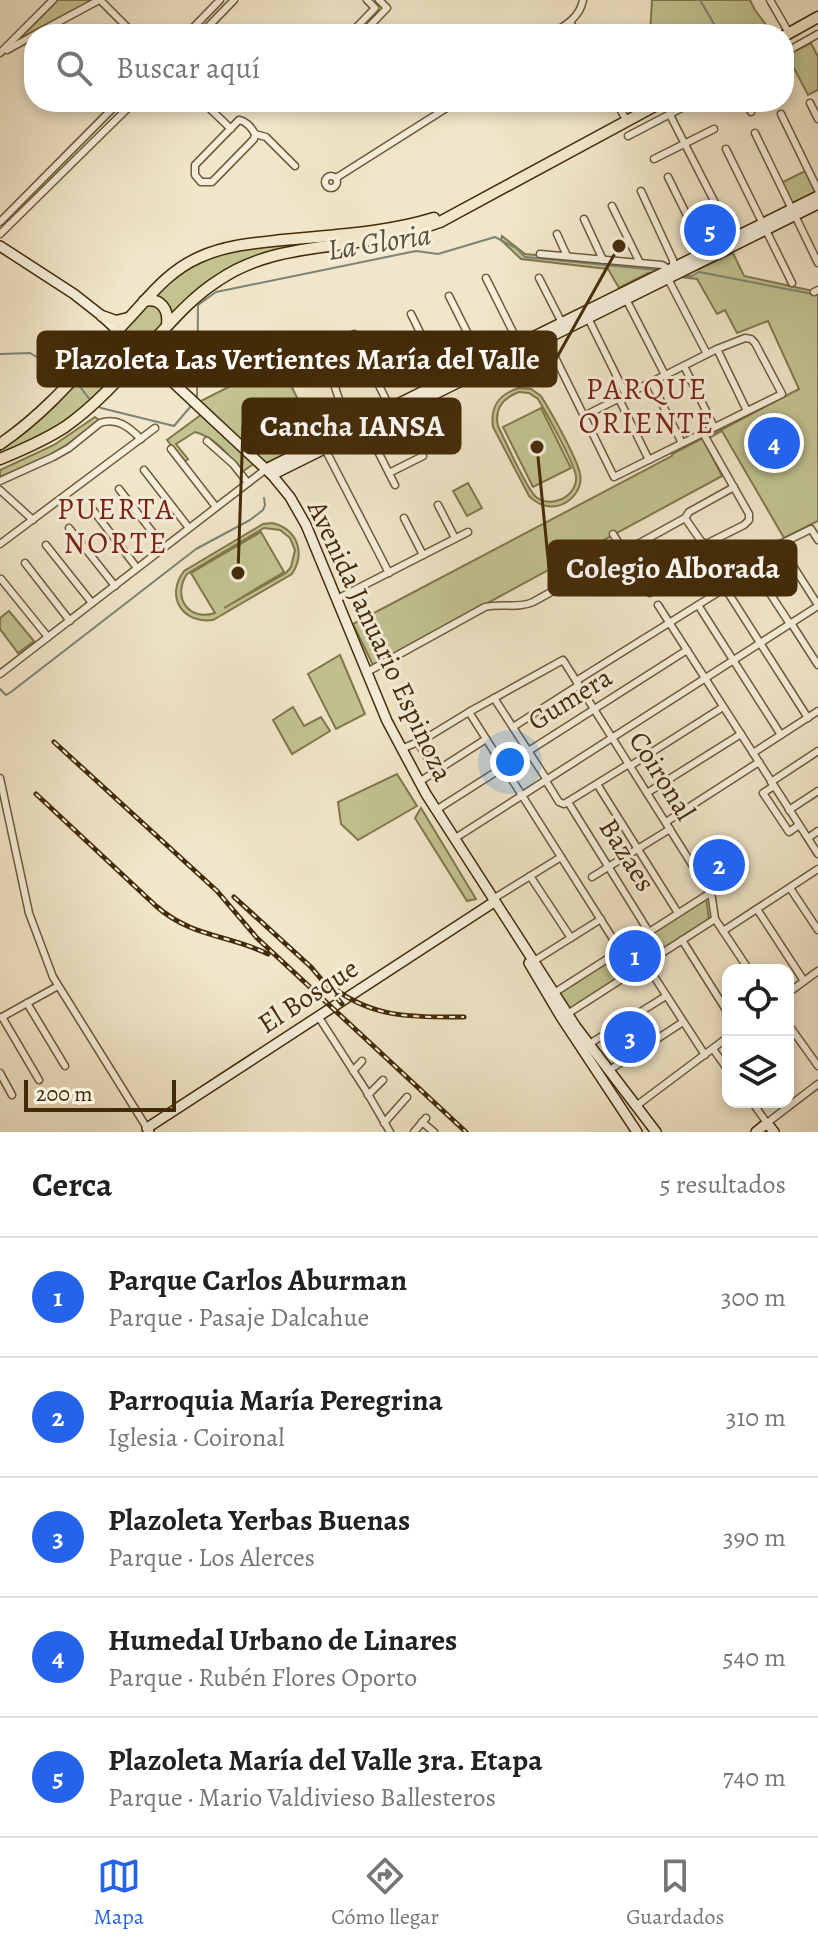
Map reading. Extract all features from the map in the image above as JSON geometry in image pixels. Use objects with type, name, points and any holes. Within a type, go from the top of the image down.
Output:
[{"type":"main road","points":[[794,30],[818,17]]},
{"type":"main road","points":[[0,459],[55,433],[94,402],[198,295],[229,273],[251,263],[297,250],[374,240],[440,222],[644,112]]},
{"type":"main road","points":[[0,444],[31,422],[171,274],[198,257],[216,250],[257,243],[398,227],[442,215],[486,197]]},
{"type":"main road","points":[[144,301],[157,301],[164,307],[168,316],[166,328]]},
{"type":"main road","points":[[102,316],[116,321],[130,317]]},
{"type":"main road","points":[[90,360],[98,377],[115,382]]},
{"type":"main road","points":[[128,368],[141,364],[157,367]]},
{"type":"street","points":[[29,24],[53,0]]},
{"type":"street","points":[[54,24],[99,0],[124,24]]},
{"type":"street","points":[[197,24],[220,0]]},
{"type":"street","points":[[211,24],[234,0]]},
{"type":"street","points":[[367,0],[375,8]]},
{"type":"street","points":[[567,24],[579,12],[583,0]]},
{"type":"street","points":[[770,0],[781,24]]},
{"type":"street","points":[[360,24],[380,1],[387,8],[372,24]]},
{"type":"street","points":[[24,29],[0,53],[24,40]]},
{"type":"street","points":[[794,48],[817,37]]},
{"type":"street","points":[[810,103],[818,119]]},
{"type":"street","points":[[0,222],[109,112]]},
{"type":"street","points":[[0,234],[124,112]]},
{"type":"street","points":[[213,112],[231,129]]},
{"type":"street","points":[[336,178],[440,112]]},
{"type":"street","points":[[622,112],[627,121]]},
{"type":"street","points":[[628,136],[675,112]]},
{"type":"street","points":[[781,114],[818,193],[793,212]]},
{"type":"street","points":[[670,115],[735,241]]},
{"type":"street","points":[[255,134],[254,139],[212,182],[201,182],[195,175],[195,165],[239,120],[255,134],[266,137],[295,166]]},
{"type":"street","points":[[654,159],[714,129]]},
{"type":"street","points":[[755,133],[818,263]]},
{"type":"street","points":[[726,149],[792,283]]},
{"type":"street","points":[[668,177],[706,255]]},
{"type":"street","points":[[290,461],[325,449],[347,432],[366,428],[520,347],[626,299],[668,272],[673,260],[641,191]]},
{"type":"street","points":[[544,336],[562,323],[793,212],[818,204]]},
{"type":"street","points":[[612,206],[640,263]]},
{"type":"street","points":[[584,219],[603,260]]},
{"type":"street","points":[[557,234],[567,256]]},
{"type":"street","name":"Avenida Januario Espinoza","points":[[0,246],[102,316],[269,472],[301,515],[401,749],[419,782],[582,1035],[656,1132]]},
{"type":"street","points":[[540,254],[662,265],[707,354]]},
{"type":"street","points":[[486,278],[520,347]]},
{"type":"street","points":[[539,278],[562,323]]},
{"type":"street","points":[[449,296],[482,362]]},
{"type":"street","points":[[626,299],[665,375]]},
{"type":"street","points":[[411,314],[446,384]]},
{"type":"street","points":[[588,318],[649,460]]},
{"type":"street","points":[[354,334],[390,408]]},
{"type":"street","points":[[359,345],[376,336],[394,371],[376,380]]},
{"type":"street","points":[[544,336],[614,477],[782,394],[755,343],[745,338],[584,416]]},
{"type":"street","points":[[0,674],[248,483],[390,408],[446,384],[482,362],[520,347]]},
{"type":"street","points":[[717,349],[747,411]]},
{"type":"street","points":[[303,376],[319,362],[329,367],[347,432]]},
{"type":"street","points":[[684,366],[714,427]]},
{"type":"street","points":[[651,382],[682,443]]},
{"type":"street","points":[[316,414],[340,402]]},
{"type":"street","points":[[0,481],[69,448],[105,421],[126,425],[141,439]]},
{"type":"street","points":[[1,541],[155,428]]},
{"type":"street","points":[[366,428],[395,485]]},
{"type":"street","points":[[643,583],[749,520],[749,514],[703,433]]},
{"type":"street","points":[[207,441],[233,464],[248,483]]},
{"type":"street","points":[[171,449],[216,507]]},
{"type":"street","points":[[325,449],[389,573]]},
{"type":"street","points":[[389,473],[423,456]]},
{"type":"street","points":[[144,470],[189,528]]},
{"type":"street","points":[[367,672],[485,607],[527,605],[685,518],[689,512],[734,487]]},
{"type":"street","points":[[119,489],[164,547]]},
{"type":"street","points":[[0,490],[33,520]]},
{"type":"street","points":[[438,505],[455,538]]},
{"type":"street","points":[[93,510],[137,568]]},
{"type":"street","points":[[404,518],[423,555]]},
{"type":"street","points":[[685,518],[706,544]]},
{"type":"street","points":[[69,528],[115,586]]},
{"type":"street","points":[[818,540],[811,529],[748,560],[818,665]]},
{"type":"street","points":[[337,599],[468,532]]},
{"type":"street","points":[[613,534],[650,593]]},
{"type":"street","points":[[454,839],[818,605],[779,544]]},
{"type":"street","points":[[46,545],[92,603]]},
{"type":"street","points":[[25,563],[70,621]]},
{"type":"street","points":[[1,579],[48,637]]},
{"type":"street","points":[[513,727],[738,580]]},
{"type":"street","points":[[725,588],[808,718]]},
{"type":"street","points":[[658,605],[818,854]]},
{"type":"street","points":[[698,605],[781,735]]},
{"type":"street","name":"Gumera","points":[[436,810],[687,650]]},
{"type":"street","name":"Coironal","points":[[494,698],[563,660],[710,893],[715,919]]},
{"type":"street","points":[[401,749],[418,743],[494,698],[546,780]]},
{"type":"street","points":[[568,802],[723,707]]},
{"type":"street","points":[[753,753],[818,711]]},
{"type":"street","points":[[469,712],[634,972]]},
{"type":"street","points":[[647,793],[741,734]]},
{"type":"street","points":[[419,782],[486,739]]},
{"type":"street","name":"Avenida Januario Espinoza","points":[[418,743],[436,771]]},
{"type":"street","points":[[799,825],[789,832],[763,793],[818,751]]},
{"type":"street","points":[[592,877],[638,849],[759,762]]},
{"type":"street","points":[[0,778],[34,929],[58,986],[148,1130]]},
{"type":"street","name":"Bazaes","points":[[546,780],[561,804],[568,802],[649,932]]},
{"type":"street","points":[[597,784],[678,913]]},
{"type":"street","points":[[789,810],[818,791]]},
{"type":"street","points":[[808,838],[818,831]]},
{"type":"street","points":[[493,900],[561,857]]},
{"type":"street","points":[[723,931],[818,869]]},
{"type":"street","points":[[530,876],[571,938]]},
{"type":"street","points":[[790,888],[818,930]]},
{"type":"street","points":[[554,993],[710,893]]},
{"type":"street","name":"El Bosque","points":[[148,1130],[493,900]]},
{"type":"street","points":[[757,909],[804,981]]},
{"type":"street","points":[[534,961],[601,919]]},
{"type":"street","points":[[572,1011],[715,919],[745,964]]},
{"type":"street","name":"Avenida Januario Espinoza","points":[[509,925],[538,979],[637,1132]]},
{"type":"street","points":[[682,940],[722,1003]]},
{"type":"street","points":[[646,964],[705,1055]]},
{"type":"street","points":[[794,988],[818,971]]},
{"type":"street","points":[[39,1080],[1,1017],[58,986]]},
{"type":"street","points":[[594,1041],[666,996]]},
{"type":"street","points":[[27,1003],[65,1066]]},
{"type":"street","points":[[318,1016],[390,1132]]},
{"type":"street","points":[[614,1067],[683,1022]]},
{"type":"street","points":[[794,1032],[818,1066]]},
{"type":"street","points":[[636,1106],[722,1042]]},
{"type":"street","points":[[713,1049],[722,1062]]},
{"type":"street","points":[[353,1071],[362,1061]]},
{"type":"street","points":[[0,1073],[12,1095]]},
{"type":"street","points":[[368,1095],[383,1080]]},
{"type":"street","points":[[756,1132],[818,1084]]},
{"type":"street","points":[[384,1123],[407,1097]]},
{"type":"street","points":[[756,1108],[774,1132]]},
{"type":"street","points":[[414,1132],[424,1120],[434,1132]]},
{"type":"green space","points":[[55,0],[91,2],[51,24],[32,24]]},
{"type":"green space","points":[[652,0],[750,0],[765,24],[651,24]]},
{"type":"green space","points":[[24,32],[24,39],[9,47]]},
{"type":"green space","points":[[811,43],[818,57],[818,90],[808,95],[794,68],[794,52]]},
{"type":"green space","points":[[805,171],[816,192],[792,204],[781,183]]},
{"type":"green space","points":[[715,211],[728,236],[705,248],[692,223]]},
{"type":"green space","points":[[502,236],[525,254],[697,270],[733,253],[744,276],[818,292],[818,521],[784,538],[722,431],[704,441],[722,476],[373,665],[353,624],[799,389],[768,321],[737,333],[725,310],[717,314],[697,279],[648,273],[619,288],[608,269],[521,259],[501,240]]},
{"type":"green space","points":[[302,241],[300,245],[276,251],[207,283],[176,310],[92,399],[62,426],[0,453],[0,447],[184,269],[228,250]]},
{"type":"green space","points":[[279,361],[317,438],[266,464],[199,402]]},
{"type":"green space","points":[[531,389],[541,396],[574,458],[580,485],[571,499],[562,504],[545,506],[529,496],[493,427],[497,402],[512,391]],"holes":[[[519,392],[529,393],[538,399],[575,471],[574,488],[566,497],[556,501],[541,500],[532,492],[498,426],[497,414],[504,401]]]},
{"type":"green space","points":[[541,408],[571,468],[533,487],[503,427]]},
{"type":"green space","points":[[202,414],[255,463],[242,472],[215,443],[195,432],[176,444],[188,459],[184,462],[167,440]]},
{"type":"green space","points":[[95,417],[99,420],[64,447],[0,477],[0,470],[54,445]]},
{"type":"green space","points":[[468,483],[482,508],[467,516],[453,491]]},
{"type":"green space","points":[[263,524],[281,526],[297,542],[298,558],[292,574],[213,620],[193,618],[185,613],[176,590],[184,571]],"holes":[[[264,528],[280,530],[290,538],[295,550],[291,567],[286,573],[224,608],[284,572],[261,532],[191,573],[215,613],[197,614],[185,605],[181,591],[187,574]]]},
{"type":"green space","points":[[9,611],[34,641],[18,653],[0,629],[0,618]]},
{"type":"green space","points":[[340,655],[365,714],[336,729],[308,674]]},
{"type":"green space","points":[[293,707],[304,726],[321,717],[330,731],[292,754],[273,720]]},
{"type":"green space","points":[[397,774],[417,806],[358,840],[341,824],[338,802]]},
{"type":"green space","points":[[421,808],[476,899],[467,901],[415,818]]},
{"type":"green space","points":[[706,898],[709,919],[570,1009],[560,993]]},
{"type":"green space","points":[[646,1012],[660,1033],[614,1063],[600,1040]]},
{"type":"waterway","points":[[700,0],[714,24]]},
{"type":"waterway","name":"La Gloria","points":[[197,398],[198,305],[216,292],[416,251],[438,254],[495,237],[516,248],[525,257],[656,270]]},
{"type":"waterway","name":"La Gloria","points":[[685,276],[699,272],[818,295]]},
{"type":"waterway","name":"La Gloria","points":[[0,354],[30,353],[68,376]]},
{"type":"waterway","name":"La Gloria","points":[[76,383],[92,401]]},
{"type":"waterway","name":"La Gloria","points":[[97,405],[174,426],[191,406]]},
{"type":"waterway","points":[[0,689],[6,695],[11,692],[196,549],[250,520],[263,510],[264,498]]},
{"type":"railway","points":[[54,742],[217,891],[257,938],[466,1132]]},
{"type":"railway","points":[[36,794],[170,916],[197,930],[268,954]]},
{"type":"railway","points":[[234,897],[311,967],[342,1004]]},
{"type":"railway","points":[[335,989],[350,999],[381,1011],[412,1016],[464,1017]]},
{"type":"place","name":"Plazoleta María del Valle 3ra. Etapa","points":[[710,230]]},
{"type":"place","name":"Plazoleta Las Vertientes María del Valle","points":[[619,246]]},
{"type":"place","name":"Humedal Urbano de Linares","points":[[774,443]]},
{"type":"place","name":"Colegio Alborada","points":[[537,447]]},
{"type":"place","name":"Cancha IANSA","points":[[238,573]]},
{"type":"place","name":"Parroquia María Peregrina","points":[[719,865]]},
{"type":"place","name":"Parque Carlos Aburman","points":[[635,956]]},
{"type":"place","name":"Plazoleta Yerbas Buenas","points":[[630,1037]]},
{"type":"district","name":"PARQUE ORIENTE","points":[[647,406]]},
{"type":"district","name":"PUERTA NORTE","points":[[116,526]]}]
